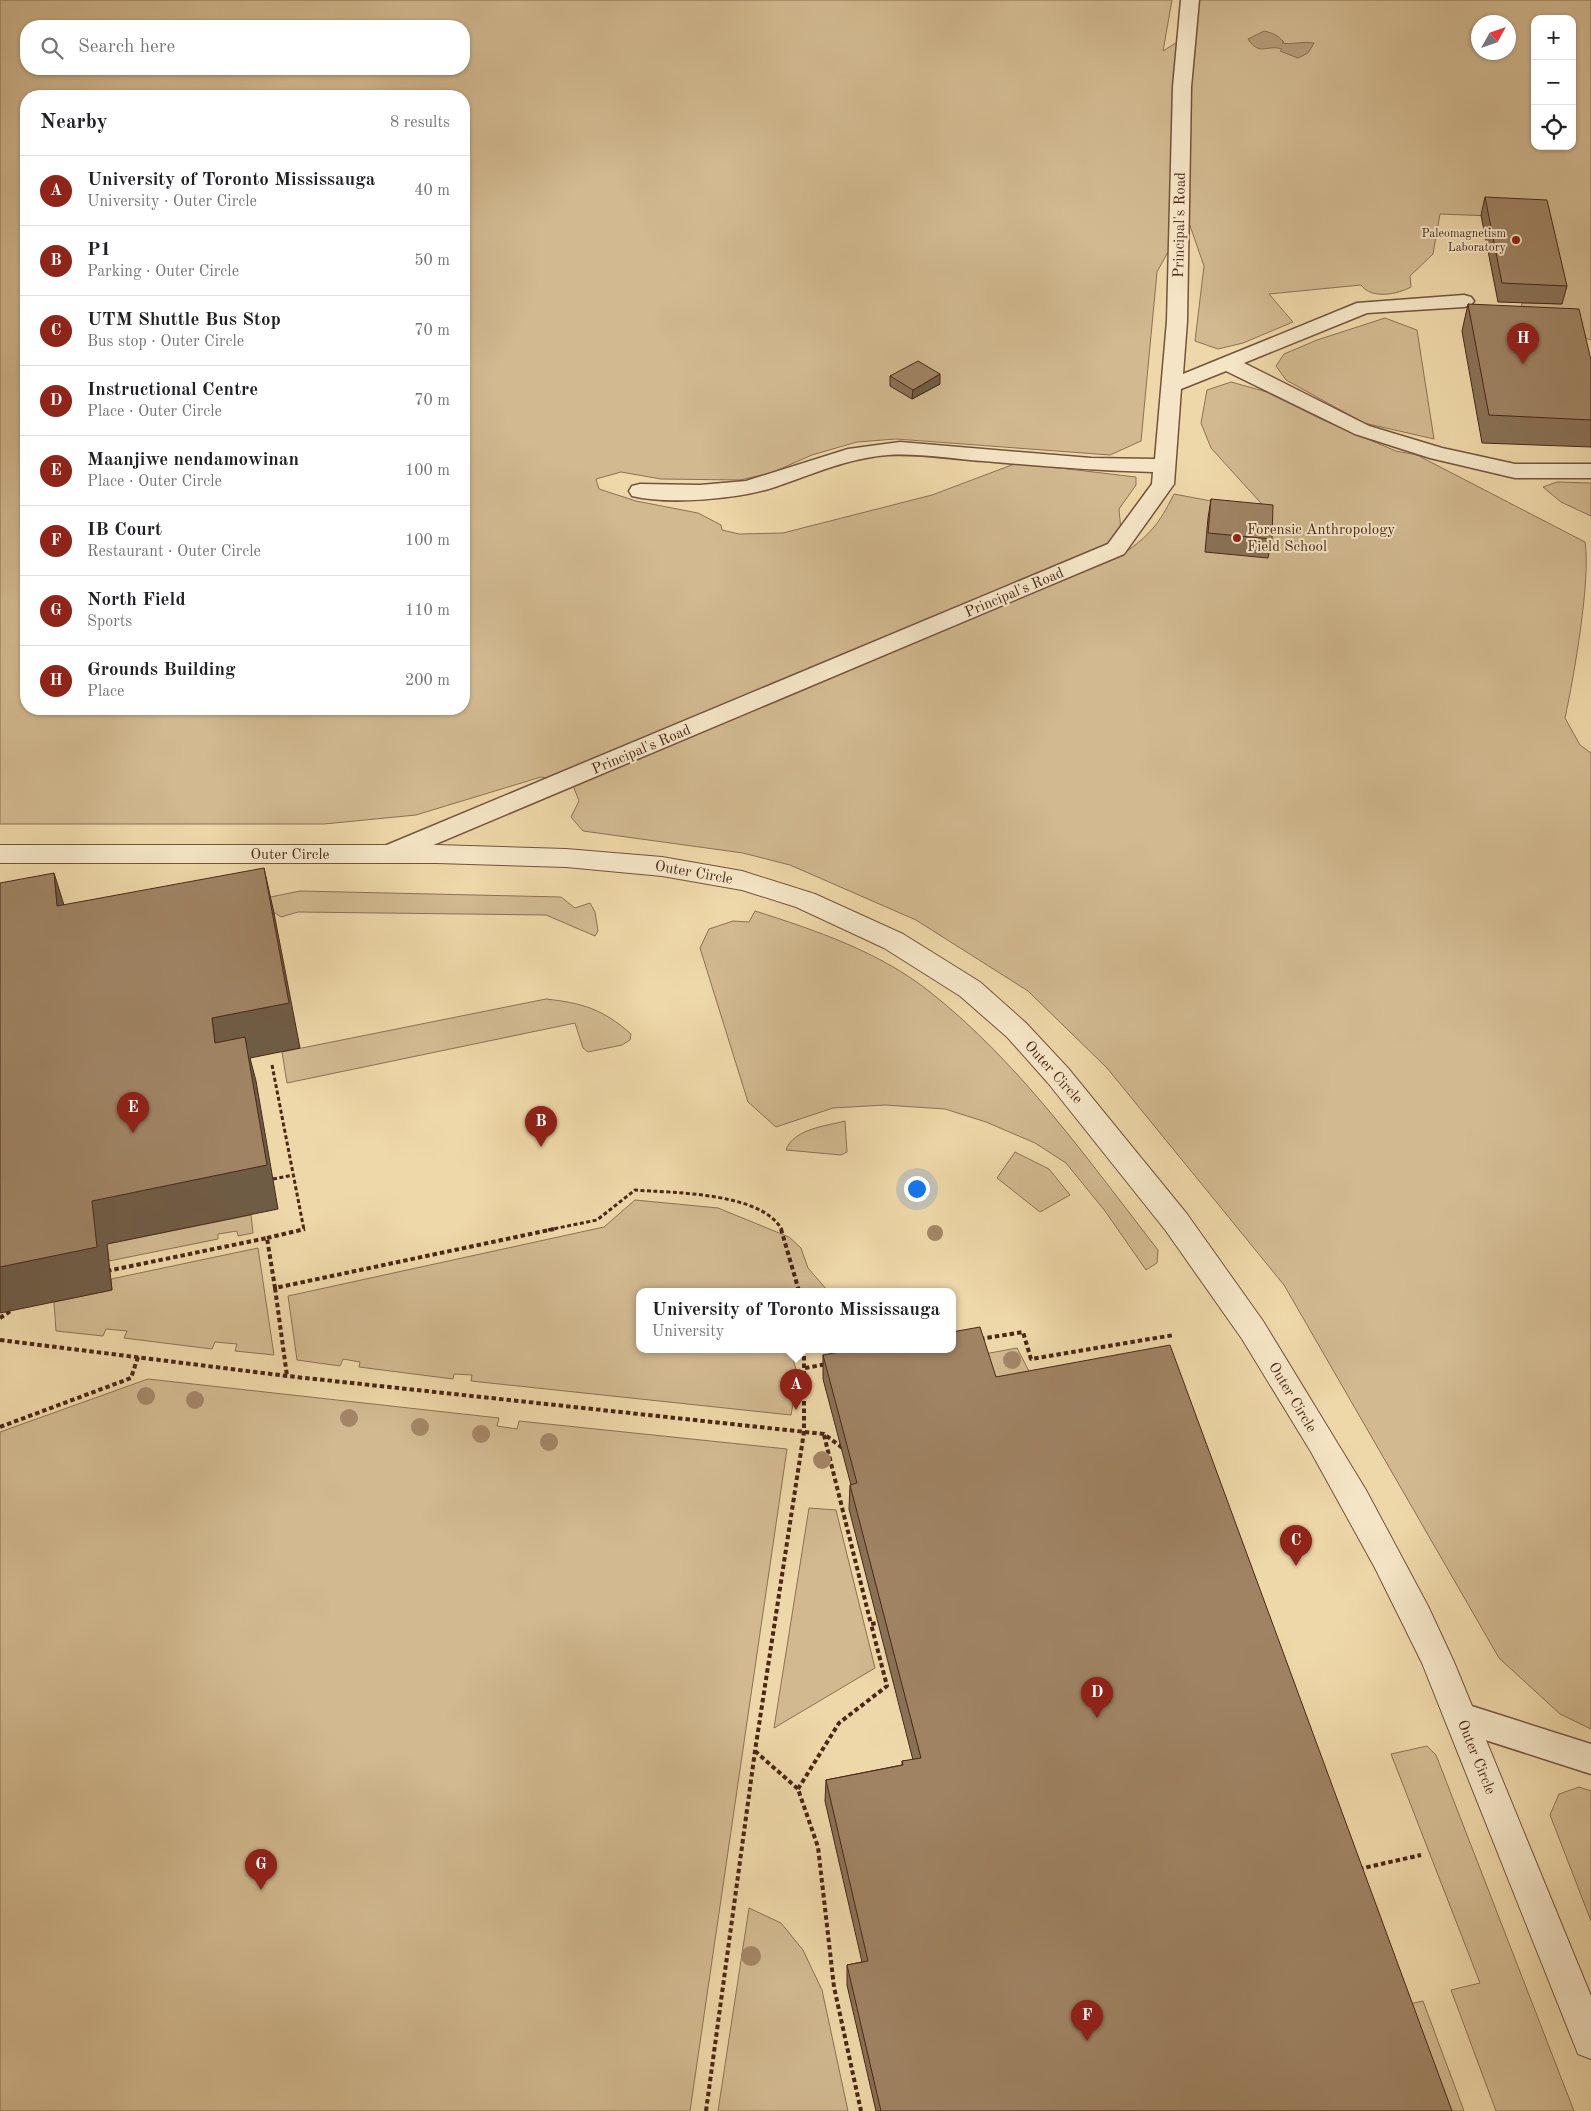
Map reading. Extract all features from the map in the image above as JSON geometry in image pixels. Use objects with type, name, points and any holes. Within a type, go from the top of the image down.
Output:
[{"type":"street","name":"Outer Circle","points":[[0,854],[391,853],[576,856],[657,865],[748,882],[828,909],[904,947],[968,988],[1014,1029],[1068,1085],[1170,1212],[1225,1289],[1285,1381],[1377,1541],[1418,1620],[1462,1718],[1591,2041]]},
{"type":"lane","name":"Principal's Road","points":[[391,853],[1116,549],[1163,484],[1177,321],[1182,87],[1190,0]]},
{"type":"lane","points":[[1171,386],[1364,307],[1464,301]]},
{"type":"lane","points":[[1227,363],[1362,430],[1437,453],[1515,471],[1591,471]]},
{"type":"lane","points":[[640,491],[697,494],[725,491],[763,484],[833,458],[875,449],[900,448],[1091,464],[1164,466]]},
{"type":"lane","points":[[1462,1718],[1591,1759]]},
{"type":"path","points":[[101,1272],[305,1230],[272,1065]]},
{"type":"path","points":[[273,1179],[294,1175]]},
{"type":"path","points":[[275,1288],[597,1220],[635,1190],[723,1199],[768,1214],[780,1226],[797,1288]]},
{"type":"path","points":[[267,1238],[287,1376]]},
{"type":"path","points":[[0,1318],[15,1308]]},
{"type":"path","points":[[979,1339],[1023,1332],[1030,1359],[1174,1335]]},
{"type":"path","points":[[0,1340],[287,1376],[824,1434],[849,1453]]},
{"type":"path","points":[[706,2111],[755,1751],[804,1432],[804,1353]]},
{"type":"path","points":[[0,1427],[131,1378],[138,1357]]},
{"type":"path","points":[[805,1368],[834,1363]]},
{"type":"path","points":[[798,1789],[839,1723],[887,1686],[824,1434]]},
{"type":"path","points":[[871,1624],[878,1623]]},
{"type":"path","points":[[755,1751],[798,1789],[818,1847],[834,1987],[861,2111]]},
{"type":"path","points":[[1356,1869],[1421,1855]]},
{"type":"shaded area","points":[[0,0],[1172,0],[1163,51],[1182,39],[1196,0],[1591,0],[1591,340],[1520,316],[1522,303],[1562,304],[1542,218],[1440,214],[1433,254],[1410,276],[1411,287],[1399,292],[1385,294],[1372,293],[1361,285],[1269,294],[1293,322],[1243,343],[1218,349],[1195,341],[1204,266],[1187,217],[1157,272],[1141,441],[1110,455],[896,439],[857,442],[812,455],[771,473],[740,480],[661,479],[621,472],[596,479],[599,489],[636,501],[698,513],[721,525],[722,530],[739,534],[783,533],[932,495],[1017,463],[1136,477],[1136,485],[1119,509],[1123,554],[1153,528],[1174,494],[1269,512],[1211,448],[1201,423],[1207,390],[1231,382],[1267,392],[1325,421],[1396,451],[1417,455],[1585,542],[1586,579],[1584,603],[1565,718],[1580,745],[1591,753],[1591,1729],[1560,1714],[1499,1658],[1284,1285],[1107,1068],[1028,991],[916,920],[790,865],[743,853],[583,831],[571,817],[579,801],[572,783],[541,777],[416,815],[324,824],[0,824]]},
{"type":"shaded area","points":[[1264,31],[1277,36],[1284,42],[1282,43],[1314,43],[1308,53],[1298,58],[1280,51],[1282,49],[1260,49],[1248,39]]},
{"type":"shaded area","points":[[1385,318],[1417,330],[1434,439],[1364,423],[1286,380],[1276,366],[1284,354],[1317,340]]},
{"type":"shaded area","points":[[1557,482],[1591,483],[1591,516],[1561,502],[1543,487]]},
{"type":"shaded area","points":[[300,891],[561,897],[575,908],[590,903],[595,912],[598,931],[595,936],[546,915],[298,912],[281,917],[256,900]]},
{"type":"shaded area","points":[[755,911],[824,934],[890,965],[930,992],[963,1020],[994,1050],[1052,1114],[1158,1250],[1157,1263],[1146,1270],[1105,1211],[1066,1163],[1035,1143],[986,1122],[945,1109],[885,1105],[833,1108],[776,1127],[748,1102],[700,948],[709,929],[733,921],[749,922]]},
{"type":"shaded area","points":[[546,999],[581,1005],[601,1013],[621,1025],[631,1034],[630,1040],[622,1045],[588,1052],[583,1048],[575,1023],[287,1083],[282,1052]]},
{"type":"shaded area","points":[[845,1121],[847,1152],[841,1155],[786,1150],[795,1137],[803,1133]]},
{"type":"shaded area","points":[[1015,1152],[1049,1169],[1070,1195],[1040,1212],[997,1178]]},
{"type":"shaded area","points":[[635,1200],[718,1208],[789,1237],[801,1248],[808,1268],[825,1288],[636,1288],[636,1353],[791,1353],[798,1376],[791,1415],[471,1381],[472,1375],[454,1374],[453,1379],[359,1367],[360,1362],[343,1359],[340,1366],[297,1360],[288,1296],[604,1227]]},
{"type":"shaded area","points":[[251,1215],[253,1233],[238,1236],[237,1231],[218,1234],[218,1239],[109,1261],[107,1244]]},
{"type":"shaded area","points":[[258,1248],[274,1355],[235,1351],[237,1344],[215,1342],[212,1349],[124,1338],[127,1331],[106,1329],[103,1336],[56,1331],[54,1302],[112,1290],[111,1279]]},
{"type":"shaded area","points":[[1017,1348],[1031,1375],[994,1401],[979,1355]]},
{"type":"shaded area","points":[[148,1379],[499,1418],[497,1426],[517,1429],[519,1421],[787,1449],[690,2111],[0,2111],[0,1432]]},
{"type":"shaded area","points":[[809,1508],[836,1510],[875,1668],[774,1728]]},
{"type":"shaded area","points":[[1427,1746],[1436,1755],[1574,2111],[1496,2111],[1451,1990],[1480,1983],[1391,1754]]},
{"type":"shaded area","points":[[1579,1787],[1591,1791],[1591,1921],[1550,1815],[1559,1794]]},
{"type":"shaded area","points":[[749,1908],[781,1923],[803,1950],[822,1990],[848,2111],[718,2111]]},
{"type":"shaded area","points":[[1423,2001],[1464,2111],[1434,2111],[1396,2007]]},
{"type":"building","name":"Paleomagnetism Laboratory","points":[[1485,197],[1547,200],[1567,286],[1502,283]]},
{"type":"building","points":[[1468,304],[1579,309],[1591,360],[1591,420],[1489,415]]},
{"type":"building","points":[[918,361],[940,374],[913,390],[890,376]]},
{"type":"building","points":[[1211,499],[1273,505],[1272,539],[1208,533]]},
{"type":"building","points":[[264,868],[289,1003],[212,1018],[215,1043],[245,1037],[267,1165],[92,1201],[97,1247],[0,1267],[0,883],[54,873],[57,906]]},
{"type":"building","points":[[980,1327],[996,1377],[1170,1345],[1452,2111],[881,2111],[847,1965],[868,1961],[826,1780],[903,1765],[902,1761],[921,1758],[850,1485],[857,1483],[823,1355],[834,1353],[956,1353],[956,1331]]},
{"type":"place","name":"Paleomagnetism Laboratory","points":[[1516,240]]},
{"type":"place","name":"Grounds Building","points":[[1523,364]]},
{"type":"place","name":"Forensic Anthropology Field School","points":[[1237,538]]},
{"type":"place","name":"Maanjiwe nendamowinan","points":[[133,1133]]},
{"type":"place","name":"P1","points":[[541,1147]]},
{"type":"place","name":"University of Toronto Mississauga","points":[[796,1410]]},
{"type":"place","name":"UTM Shuttle Bus Stop","points":[[1296,1566]]},
{"type":"place","name":"Instructional Centre","points":[[1097,1718]]},
{"type":"place","name":"North Field","points":[[261,1890]]},
{"type":"place","name":"IB Court","points":[[1087,2041]]}]
